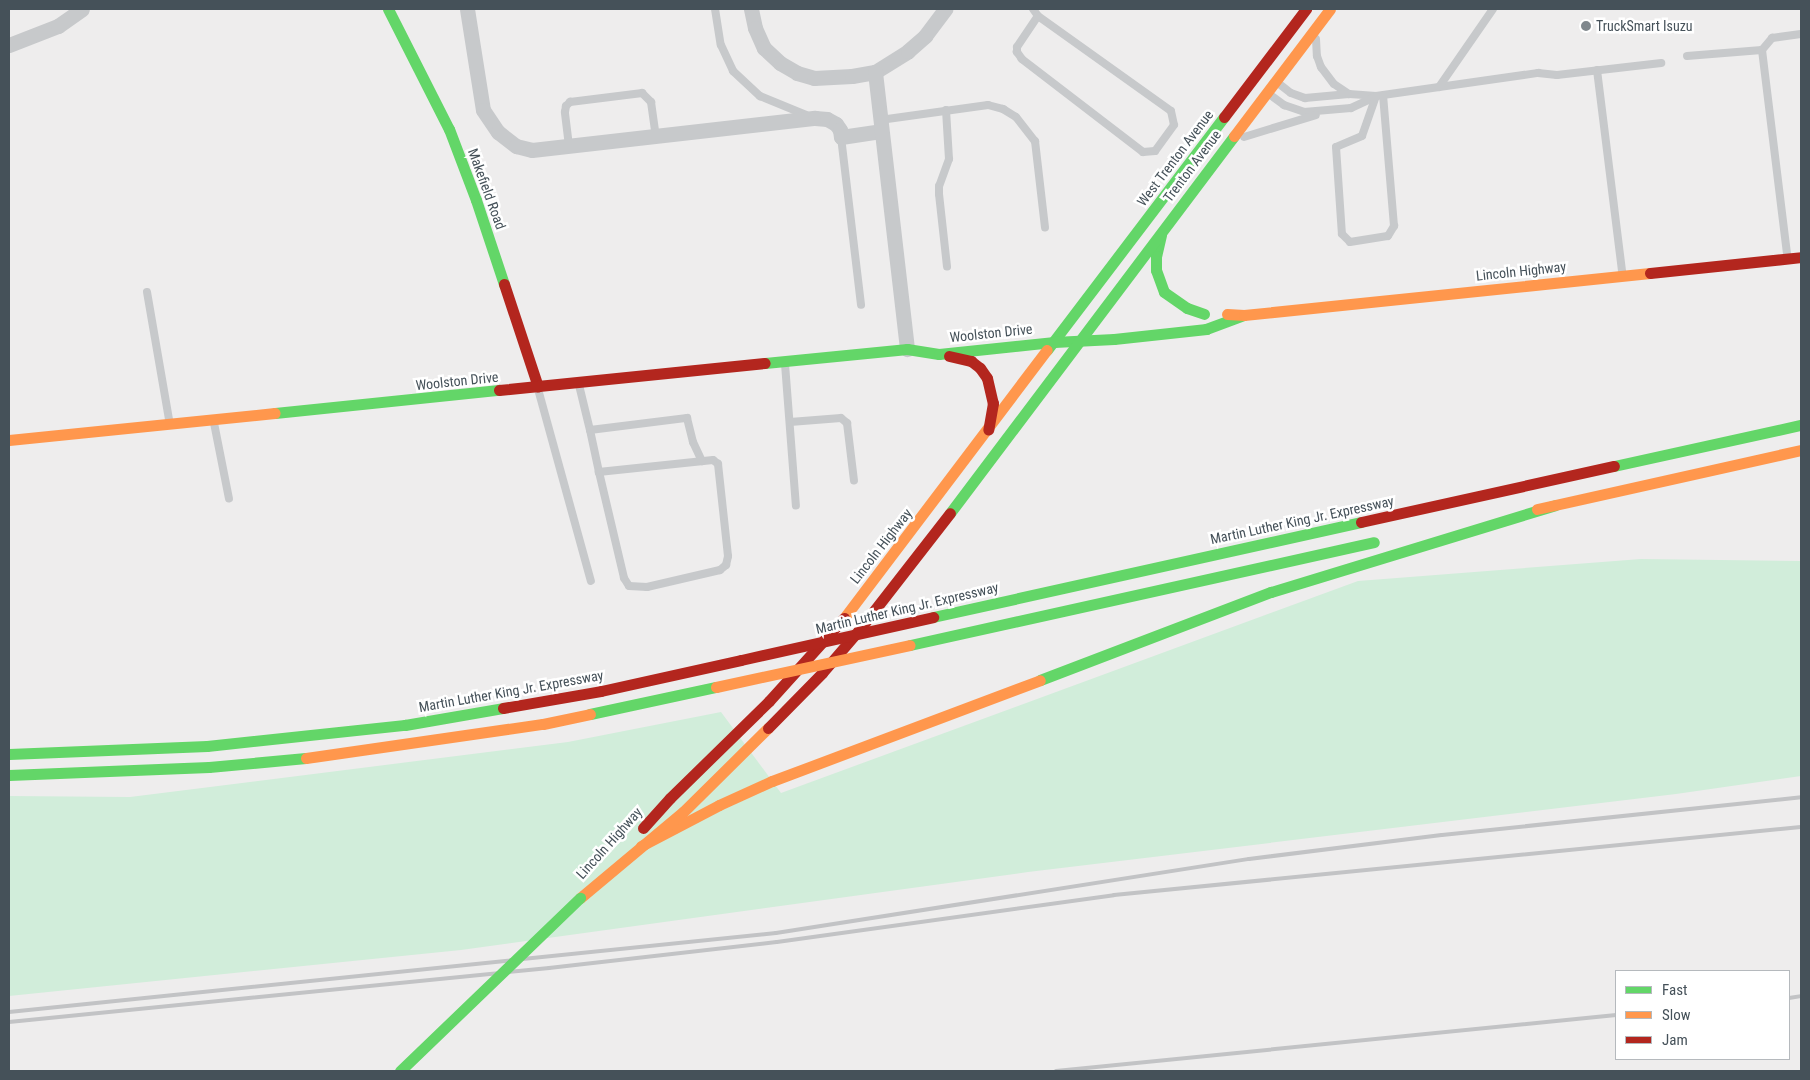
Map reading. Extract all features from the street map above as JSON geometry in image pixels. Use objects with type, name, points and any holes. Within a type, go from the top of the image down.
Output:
[{"type":"main road","name":"Makefield Road","points":[[388,9],[425,78],[449,129],[476,200],[538,388]]},
{"type":"main road","name":"West Trenton Avenue","points":[[1067,325],[1264,82],[1306,9]]},
{"type":"main road","name":"Trenton Avenue","points":[[1078,342],[1220,154],[1264,82],[1318,26],[1330,9]]},
{"type":"main road","points":[[1164,229],[1156,256],[1159,281],[1164,292],[1175,301],[1204,314]]},
{"type":"main road","name":"Lincoln Highway","points":[[1177,316],[1204,314],[1244,315],[1801,257]]},
{"type":"main road","name":"Lincoln Highway","points":[[400,1071],[580,898],[682,812],[751,746],[822,673],[894,586],[1078,342],[1206,329],[1244,315]]},
{"type":"main road","points":[[1067,325],[1110,323]]},
{"type":"main road","name":"Woolston Drive","points":[[1050,326],[1067,325]]},
{"type":"main road","name":"Lincoln Highway","points":[[580,898],[670,798],[808,660],[879,574],[1067,325]]},
{"type":"main road","name":"Woolston Drive","points":[[9,440],[214,421],[908,349],[930,341]]},
{"type":"main road","name":"Woolston Drive","points":[[908,349],[939,354],[1054,342],[1078,342]]},
{"type":"main road","points":[[939,354],[971,361],[988,378],[993,403],[988,431]]},
{"type":"main road","name":"Martin Luther King Jr. Expressway","points":[[9,754],[207,746],[405,725],[601,691],[1801,425]]},
{"type":"main road","points":[[1431,530],[1555,505],[1801,450]]},
{"type":"main road","points":[[641,846],[719,805],[772,781],[1271,592],[1555,505]]},
{"type":"main road","points":[[9,775],[209,767],[352,753],[543,724],[1383,540]]},
{"type":"street","points":[[9,45],[58,26],[82,9]]},
{"type":"street","points":[[467,9],[483,110],[490,123],[516,146],[532,150],[815,118],[827,119],[836,124],[840,130],[841,137],[881,126]]},
{"type":"street","points":[[751,9],[755,28],[764,48],[780,63],[797,73],[814,78],[852,76],[875,72],[925,36],[945,9]]},
{"type":"street","points":[[875,72],[908,349]]},
{"type":"lane","points":[[715,9],[724,56],[739,78],[760,96],[794,112],[815,118]]},
{"type":"lane","points":[[1033,9],[1038,16],[1171,111],[1174,125],[1155,151],[1143,152],[1022,59],[1017,52],[1017,47],[1038,16]]},
{"type":"lane","points":[[1439,87],[1493,9]]},
{"type":"lane","points":[[1318,26],[1316,45],[1321,67],[1334,84],[1349,94]]},
{"type":"lane","points":[[1687,56],[1762,50],[1772,38],[1801,34]]},
{"type":"lane","points":[[1762,50],[1787,259]]},
{"type":"lane","points":[[1264,82],[1306,98],[1349,94],[1379,96],[1538,73],[1557,75],[1661,63]]},
{"type":"lane","points":[[1597,70],[1622,276]]},
{"type":"lane","points":[[1264,82],[1293,110],[1314,112],[1350,108],[1379,96]]},
{"type":"lane","points":[[569,146],[565,112],[566,106],[570,102],[642,93],[651,102],[656,136]]},
{"type":"lane","points":[[1379,96],[1394,226],[1388,236],[1368,241],[1350,242],[1342,234],[1336,147],[1345,141],[1362,136],[1379,96]]},
{"type":"lane","points":[[881,126],[946,110],[988,106],[1003,109],[1016,117],[1036,141],[1046,227]]},
{"type":"lane","points":[[946,110],[949,159],[940,186],[940,194],[947,267]]},
{"type":"lane","points":[[1220,154],[1250,134],[1332,110]]},
{"type":"lane","points":[[841,137],[861,305]]},
{"type":"lane","points":[[146,292],[170,424]]},
{"type":"lane","points":[[785,362],[796,506]]},
{"type":"lane","points":[[579,384],[624,578],[629,586],[647,587],[720,570],[726,565],[728,556],[718,464],[713,460],[600,472]]},
{"type":"lane","points":[[538,388],[591,581]]},
{"type":"lane","points":[[590,430],[687,418],[693,442],[702,461]]},
{"type":"lane","points":[[790,422],[841,418],[847,423],[854,481]]},
{"type":"lane","points":[[214,421],[229,499]]},
{"type":"green space","points":[[1641,559],[1801,561],[1801,776],[1676,794],[1028,872],[461,950],[9,996],[9,796],[130,797],[568,742],[721,712],[781,793],[1358,581]]},
{"type":"railway","points":[[9,1012],[776,933],[1249,859],[1442,835],[1801,797]]},
{"type":"railway","points":[[9,1022],[549,968],[777,942],[1114,895],[1801,827]]},
{"type":"railway","points":[[1790,998],[1801,996]]},
{"type":"railway","points":[[1056,1071],[1615,1015]]},
{"type":"traffic: fast","points":[[388,9],[449,129],[476,200],[504,284]]},
{"type":"traffic: fast","points":[[1047,350],[1224,117]]},
{"type":"traffic: fast","points":[[950,513],[1234,136]]},
{"type":"traffic: fast","points":[[1161,235],[1156,256],[1156,270],[1164,292],[1187,308],[1204,314]]},
{"type":"traffic: fast","points":[[765,363],[907,349],[939,354],[1054,342],[1114,339],[1206,329],[1244,315]]},
{"type":"traffic: fast","points":[[275,413],[499,390]]},
{"type":"traffic: fast","points":[[1614,466],[1801,425]]},
{"type":"traffic: fast","points":[[1040,680],[1271,592],[1555,505]]},
{"type":"traffic: fast","points":[[933,617],[1361,522]]},
{"type":"traffic: fast","points":[[910,645],[1374,542]]},
{"type":"traffic: fast","points":[[590,714],[716,687]]},
{"type":"traffic: fast","points":[[9,754],[207,746],[405,725],[503,708]]},
{"type":"traffic: fast","points":[[9,775],[209,767],[306,758]]},
{"type":"traffic: fast","points":[[400,1071],[580,898]]},
{"type":"traffic: slow","points":[[1234,136],[1330,9]]},
{"type":"traffic: slow","points":[[1227,314],[1244,315],[1650,273]]},
{"type":"traffic: slow","points":[[844,618],[1047,350]]},
{"type":"traffic: slow","points":[[9,440],[275,413]]},
{"type":"traffic: slow","points":[[1537,509],[1801,450]]},
{"type":"traffic: slow","points":[[716,687],[910,645]]},
{"type":"traffic: slow","points":[[641,846],[719,805],[772,781],[1040,680]]},
{"type":"traffic: slow","points":[[306,758],[543,724],[590,714]]},
{"type":"traffic: slow","points":[[580,898],[683,812],[768,728]]},
{"type":"traffic: jam","points":[[1224,117],[1306,9]]},
{"type":"traffic: jam","points":[[1650,273],[1801,257]]},
{"type":"traffic: jam","points":[[504,284],[538,387]]},
{"type":"traffic: jam","points":[[949,356],[971,361],[980,368],[987,378],[993,403],[988,430]]},
{"type":"traffic: jam","points":[[499,390],[765,363]]},
{"type":"traffic: jam","points":[[1361,522],[1614,466]]},
{"type":"traffic: jam","points":[[768,728],[822,673],[859,630],[950,513]]},
{"type":"traffic: jam","points":[[741,660],[933,617]]},
{"type":"traffic: jam","points":[[643,828],[670,798],[769,701],[844,618]]},
{"type":"traffic: jam","points":[[503,708],[601,691],[741,660]]},
{"type":"place","name":"TruckSmart Isuzu","points":[[1586,26]]}]
